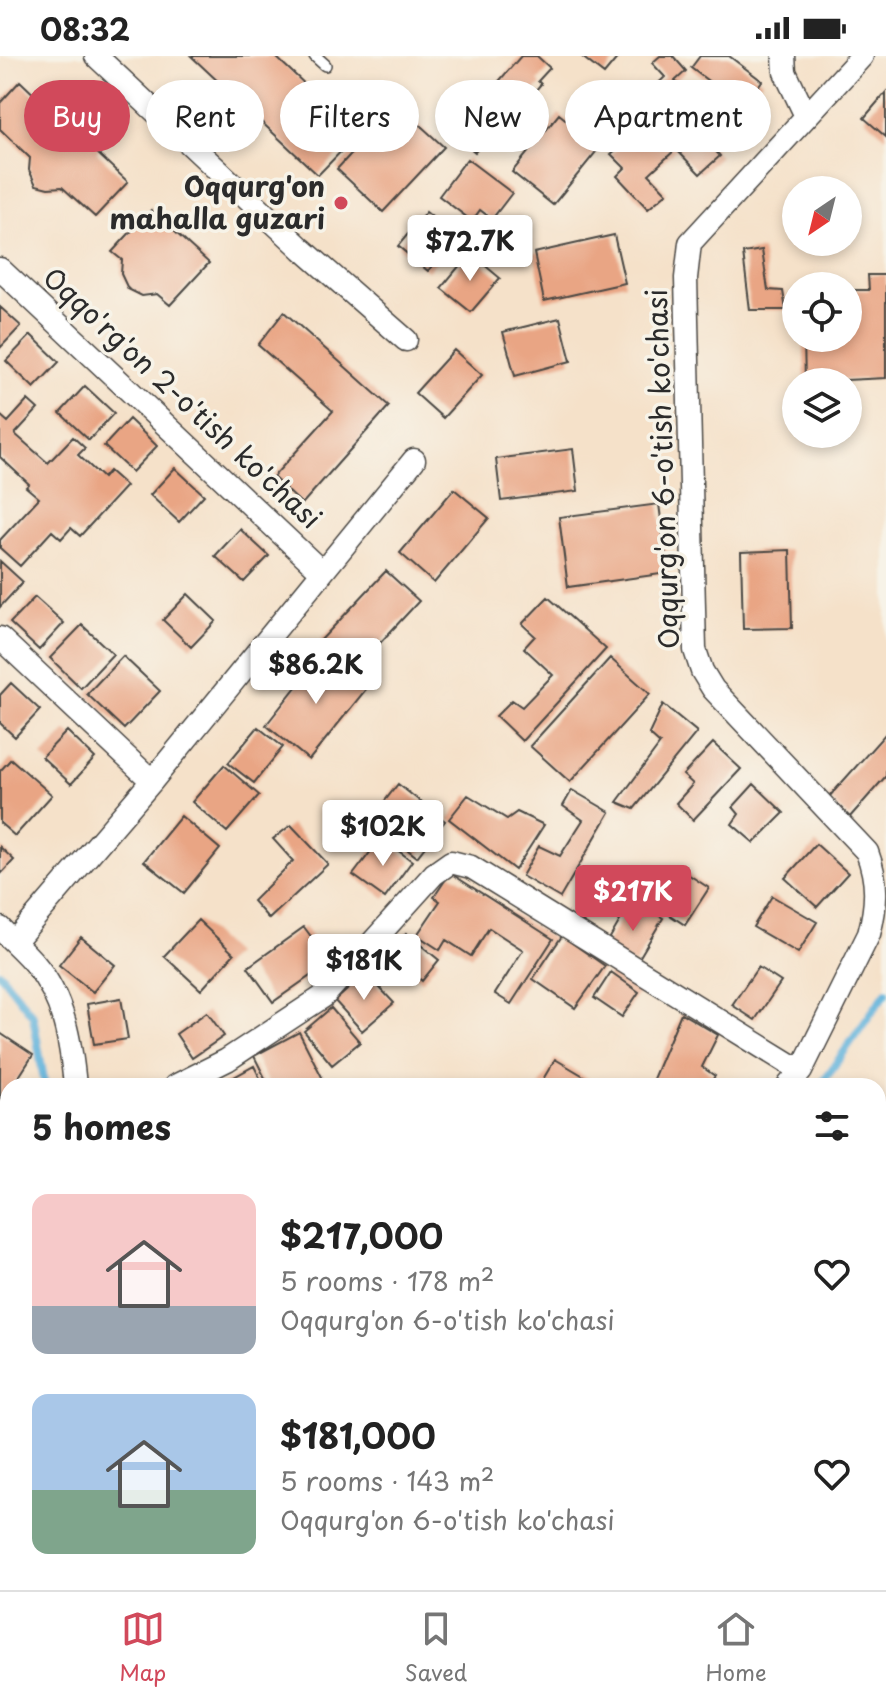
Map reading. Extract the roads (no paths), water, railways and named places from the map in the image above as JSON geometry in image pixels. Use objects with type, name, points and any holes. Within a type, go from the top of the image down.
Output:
[{"type":"street","points":[[96,56],[302,249],[406,340]]},
{"type":"street","points":[[784,56],[785,72],[806,116]]},
{"type":"street","name":"Oqqurg'on 6-o'tish ko'chasi","points":[[191,1078],[227,1060],[324,996],[434,874],[451,862],[471,867],[794,1078],[869,934],[875,913],[875,871],[867,852],[713,689],[702,671],[695,650],[686,278],[690,243],[862,56]]},
{"type":"street","name":"Oqqo'rg'on 2-o'tish ko'chasi","points":[[0,269],[322,572]]},
{"type":"street","points":[[74,1078],[66,1024],[55,997],[36,965],[7,935],[152,781],[414,460]]},
{"type":"street","points":[[0,638],[152,781]]},
{"type":"lane","points":[[315,56],[325,65]]},
{"type":"waterway","points":[[0,973],[33,1016],[44,1078]]},
{"type":"waterway","points":[[826,1078],[886,992]]},
{"type":"place","name":"Oqqurg'on mahalla guzari","points":[[341,203]]}]
